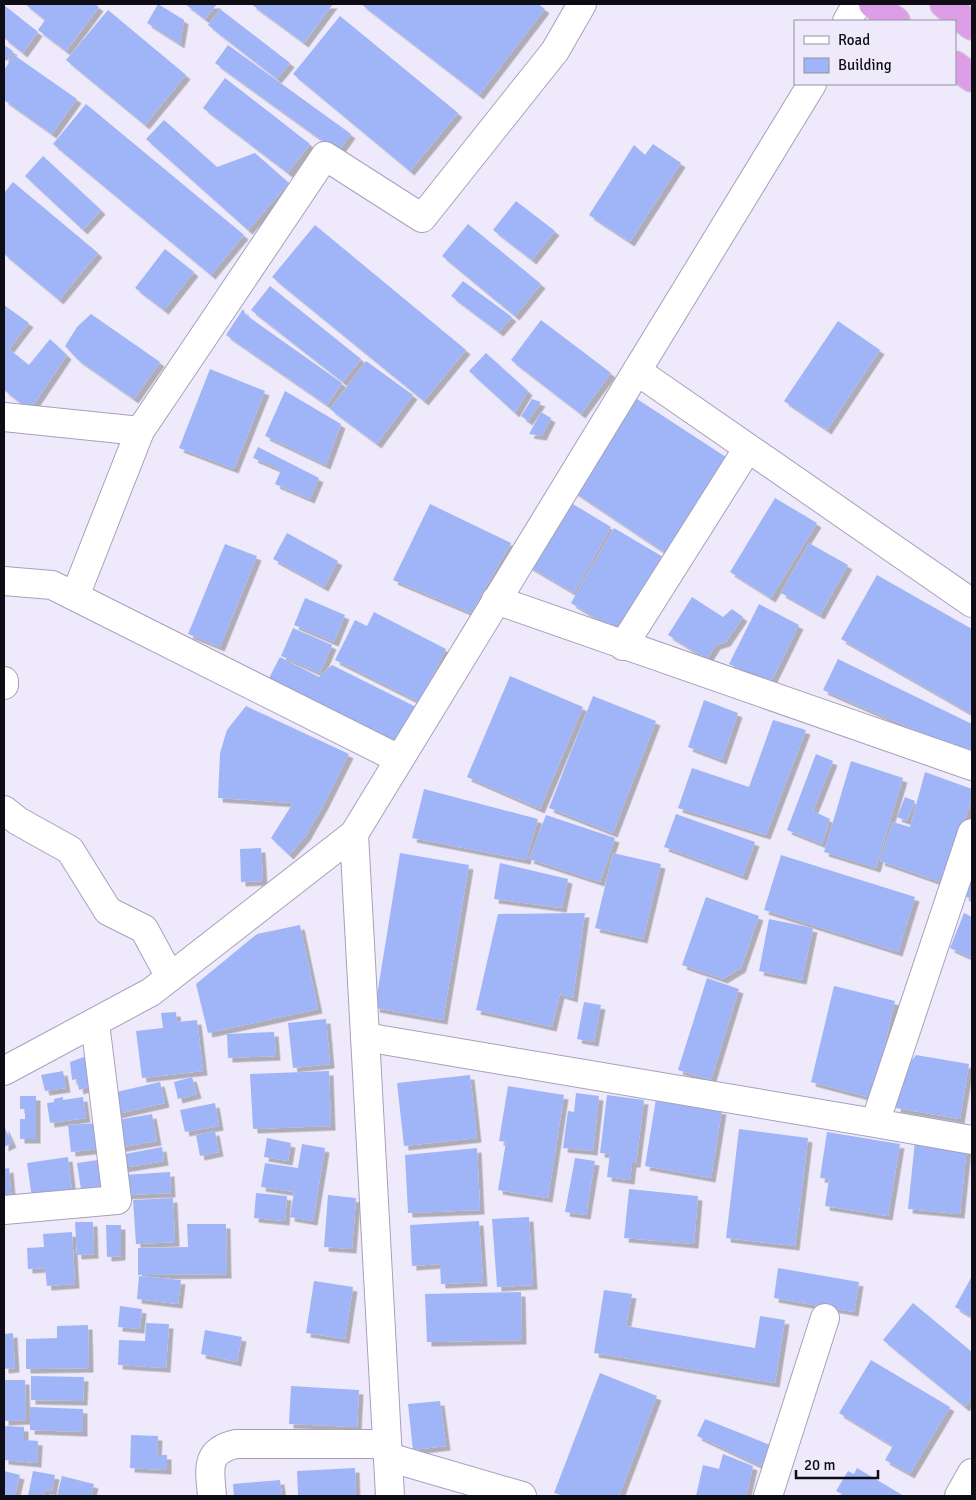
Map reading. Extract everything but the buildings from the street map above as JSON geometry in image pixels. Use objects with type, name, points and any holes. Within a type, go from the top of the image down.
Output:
[{"type":"highway","points":[[873,4],[895,20]]},
{"type":"highway","points":[[944,4],[972,26]]},
{"type":"highway","points":[[956,66],[972,78]]},
{"type":"street","points":[[74,596],[140,431],[325,156],[422,218],[554,51],[582,4]]},
{"type":"street","points":[[848,20],[857,4]]},
{"type":"street","points":[[4,1071],[151,992],[354,834],[811,85]]},
{"type":"street","points":[[637,371],[972,603]]},
{"type":"street","points":[[4,417],[140,431]]},
{"type":"street","points":[[623,646],[748,448]]},
{"type":"street","points":[[4,581],[52,585],[400,759]]},
{"type":"street","points":[[496,600],[623,646],[972,766]]},
{"type":"street","points":[[4,810],[18,821],[70,850],[108,911],[144,929],[170,977]]},
{"type":"street","points":[[875,1123],[972,833]]},
{"type":"street","points":[[354,834],[390,1496]]},
{"type":"street","points":[[4,1210],[117,1200],[95,1023]]},
{"type":"street","points":[[365,1037],[972,1140]]},
{"type":"street","points":[[768,1496],[825,1318]]},
{"type":"street","points":[[212,1496],[210,1465],[215,1454],[224,1446],[236,1444],[388,1451],[522,1496]]},
{"type":"street","points":[[959,1496],[972,1473]]}]
